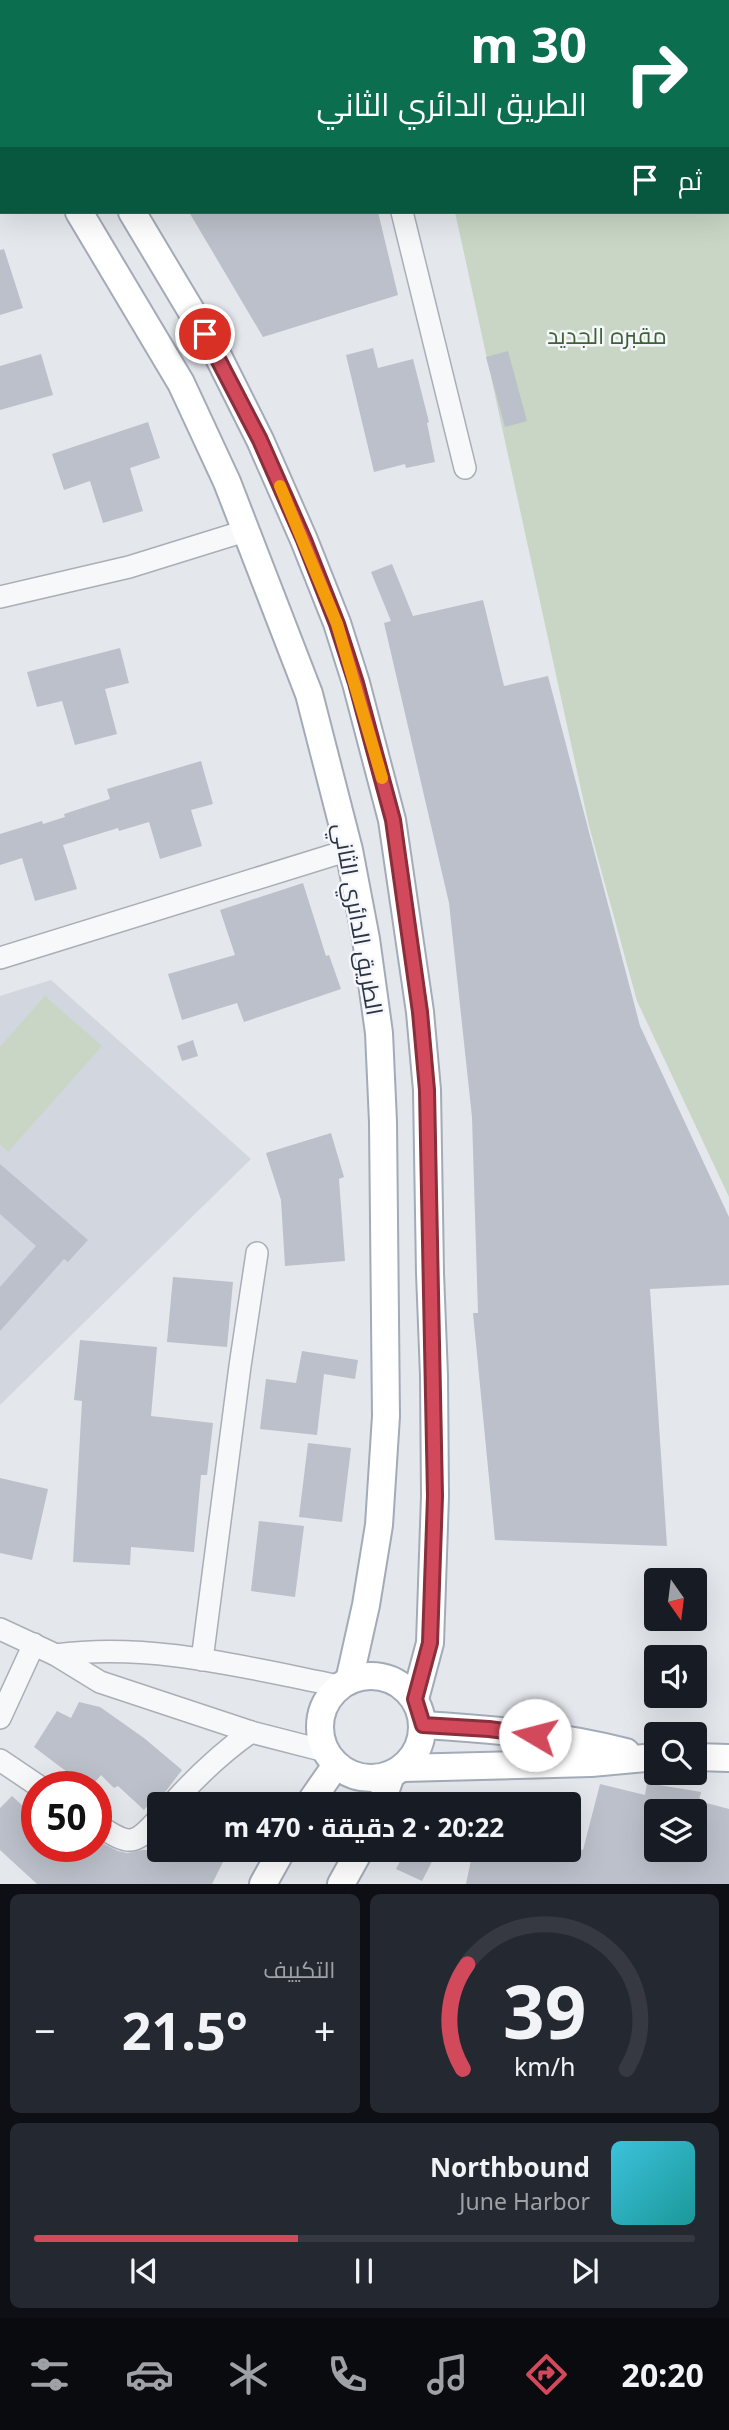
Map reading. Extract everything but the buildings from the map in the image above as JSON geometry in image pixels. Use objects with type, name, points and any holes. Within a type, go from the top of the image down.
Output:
[{"type":"main road","name":"الطريق الدائري الثاني","points":[[80,214],[181,383],[227,482],[309,694],[349,850],[366,939],[379,1033],[385,1178],[387,1416],[379,1525],[366,1605],[345,1683]]},
{"type":"main road","name":"الطريق الدائري الثاني","points":[[133,214],[217,354],[260,440],[304,540],[337,624],[356,683],[393,820],[420,1012],[427,1090],[435,1496],[430,1643],[415,1699]]},
{"type":"main road","points":[[387,1792],[397,1771],[418,1749],[423,1725],[415,1699],[402,1685],[385,1678],[367,1676],[345,1683],[328,1699],[321,1716],[320,1734],[330,1758],[352,1775],[371,1779],[397,1771],[591,1763],[644,1758]]},
{"type":"main road","points":[[423,1725],[489,1729],[558,1738],[644,1756]]},
{"type":"main road","points":[[314,1792],[330,1758]]},
{"type":"main road","points":[[707,1758],[729,1758]]},
{"type":"main road","points":[[263,1884],[275,1862]]},
{"type":"main road","points":[[341,1884],[353,1862]]},
{"type":"street","points":[[402,214],[465,468]]},
{"type":"street","points":[[0,597],[129,567],[245,531]]},
{"type":"street","points":[[0,958],[349,850]]},
{"type":"street","points":[[202,1660],[257,1253]]},
{"type":"street","points":[[0,1629],[56,1655],[100,1682],[330,1758]]},
{"type":"street","points":[[0,1718],[34,1644]]},
{"type":"street","points":[[56,1655],[91,1650],[126,1651],[345,1683]]},
{"type":"street","points":[[182,1792],[200,1772],[251,1732]]},
{"type":"street","points":[[0,1760],[21,1774]]},
{"type":"street","points":[[112,1834],[129,1841],[141,1837],[147,1831]]},
{"type":"shaded area","points":[[51,980],[251,1159],[0,1405],[0,996]]},
{"type":"green space","name":"مقبره الجديد","points":[[455,214],[729,214],[729,1197],[637,1001],[589,826]]},
{"type":"green space","points":[[45,996],[102,1046],[8,1152],[0,1144],[0,1047]]},
{"type":"slow traffic","points":[[280,486],[337,624],[382,778]]},
{"type":"route","points":[[205,334],[260,440],[337,624],[393,820],[420,1012],[427,1090],[435,1496],[430,1643],[415,1699],[423,1725],[535,1735]]}]
